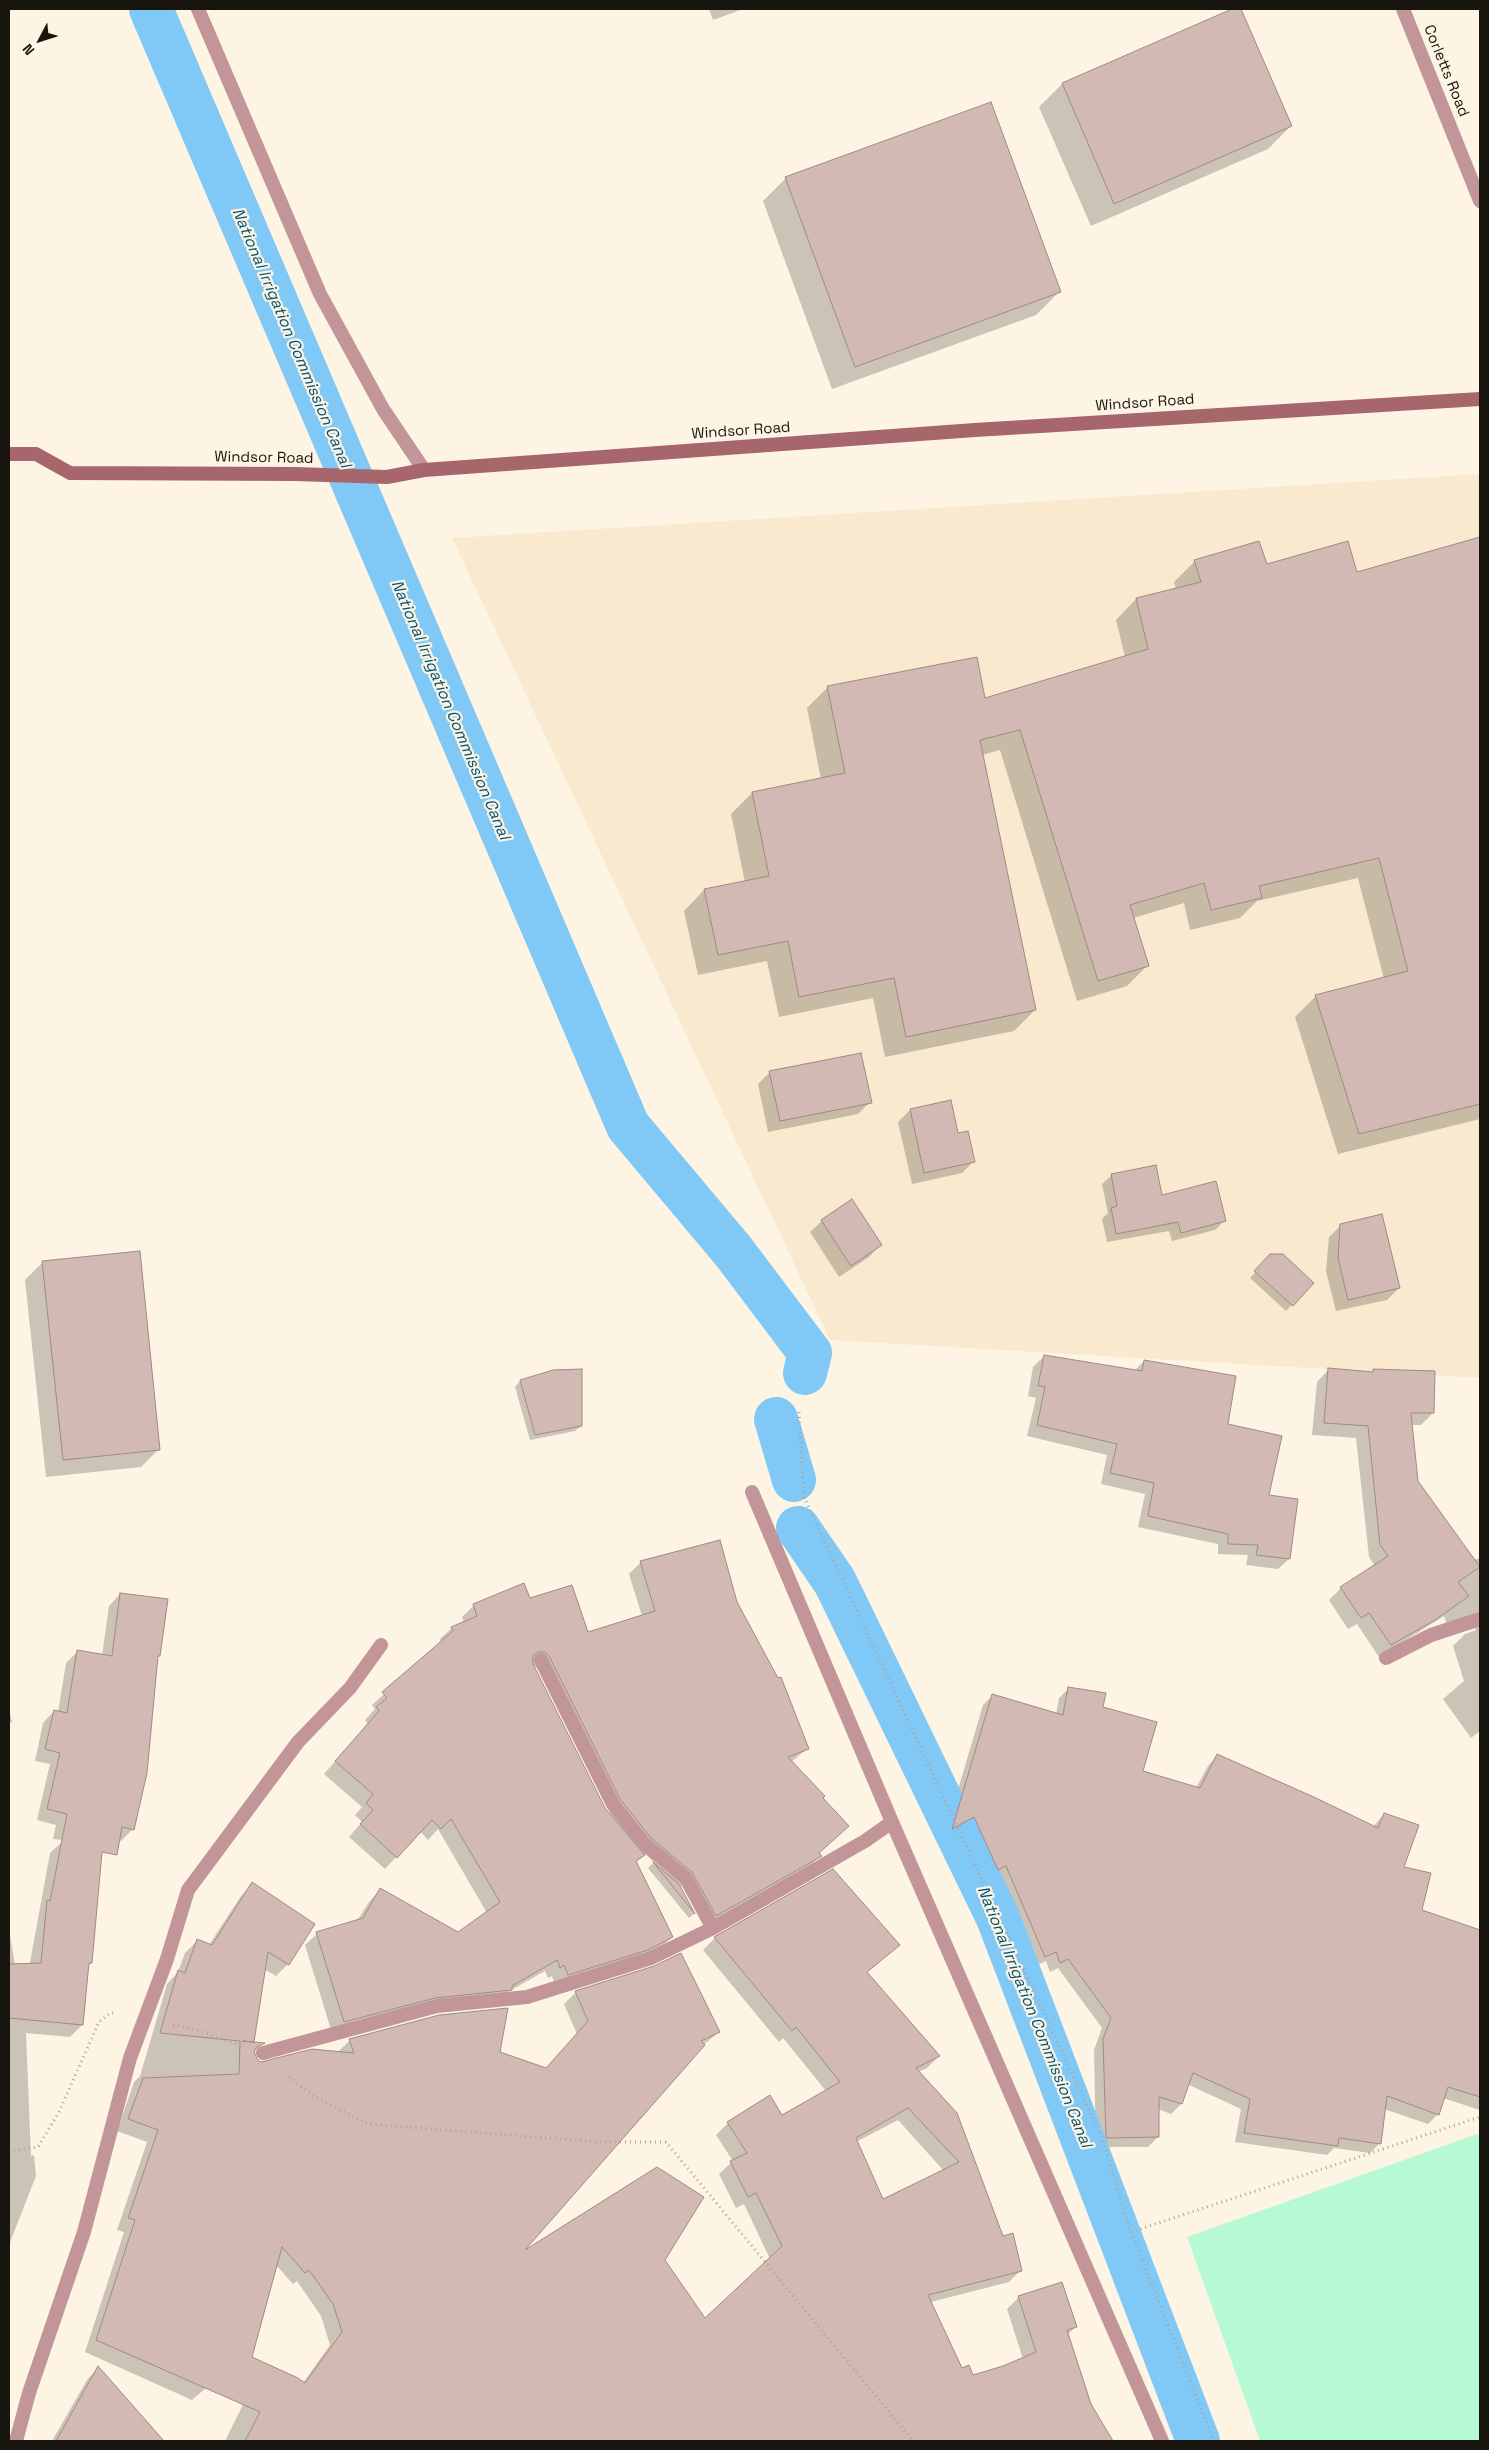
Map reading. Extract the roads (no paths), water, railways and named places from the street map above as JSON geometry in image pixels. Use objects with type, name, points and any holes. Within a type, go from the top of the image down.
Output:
[{"type":"main road","name":"Windsor Road","points":[[9,454],[36,454],[70,473],[295,474],[387,477],[424,470],[966,431],[1480,398]]},
{"type":"street","points":[[198,9],[320,294],[383,409],[424,470]]},
{"type":"street","name":"Corletts Road","points":[[1403,9],[1480,201]]},
{"type":"street","points":[[752,1492],[892,1822],[1162,2441]]},
{"type":"street","points":[[1386,1658],[1431,1634],[1480,1619]]},
{"type":"street","points":[[16,2441],[29,2393],[84,2232],[130,2058],[167,1959],[188,1890],[298,1742],[350,1688],[381,1645]]},
{"type":"street","points":[[541,1660],[613,1804],[645,1844],[686,1878],[713,1928]]},
{"type":"street","points":[[263,2053],[438,2006],[527,1998],[650,1958],[713,1928],[865,1841],[892,1822]]},
{"type":"waterway","name":"National Irrigation Commission Canal","points":[[151,9],[628,1126],[733,1251],[810,1353],[805,1373]]},
{"type":"waterway","name":"National Irrigation Commission Canal","points":[[776,1419],[794,1480]]},
{"type":"waterway","name":"National Irrigation Commission Canal","points":[[798,1528],[835,1582],[998,1918],[1198,2441]]}]
